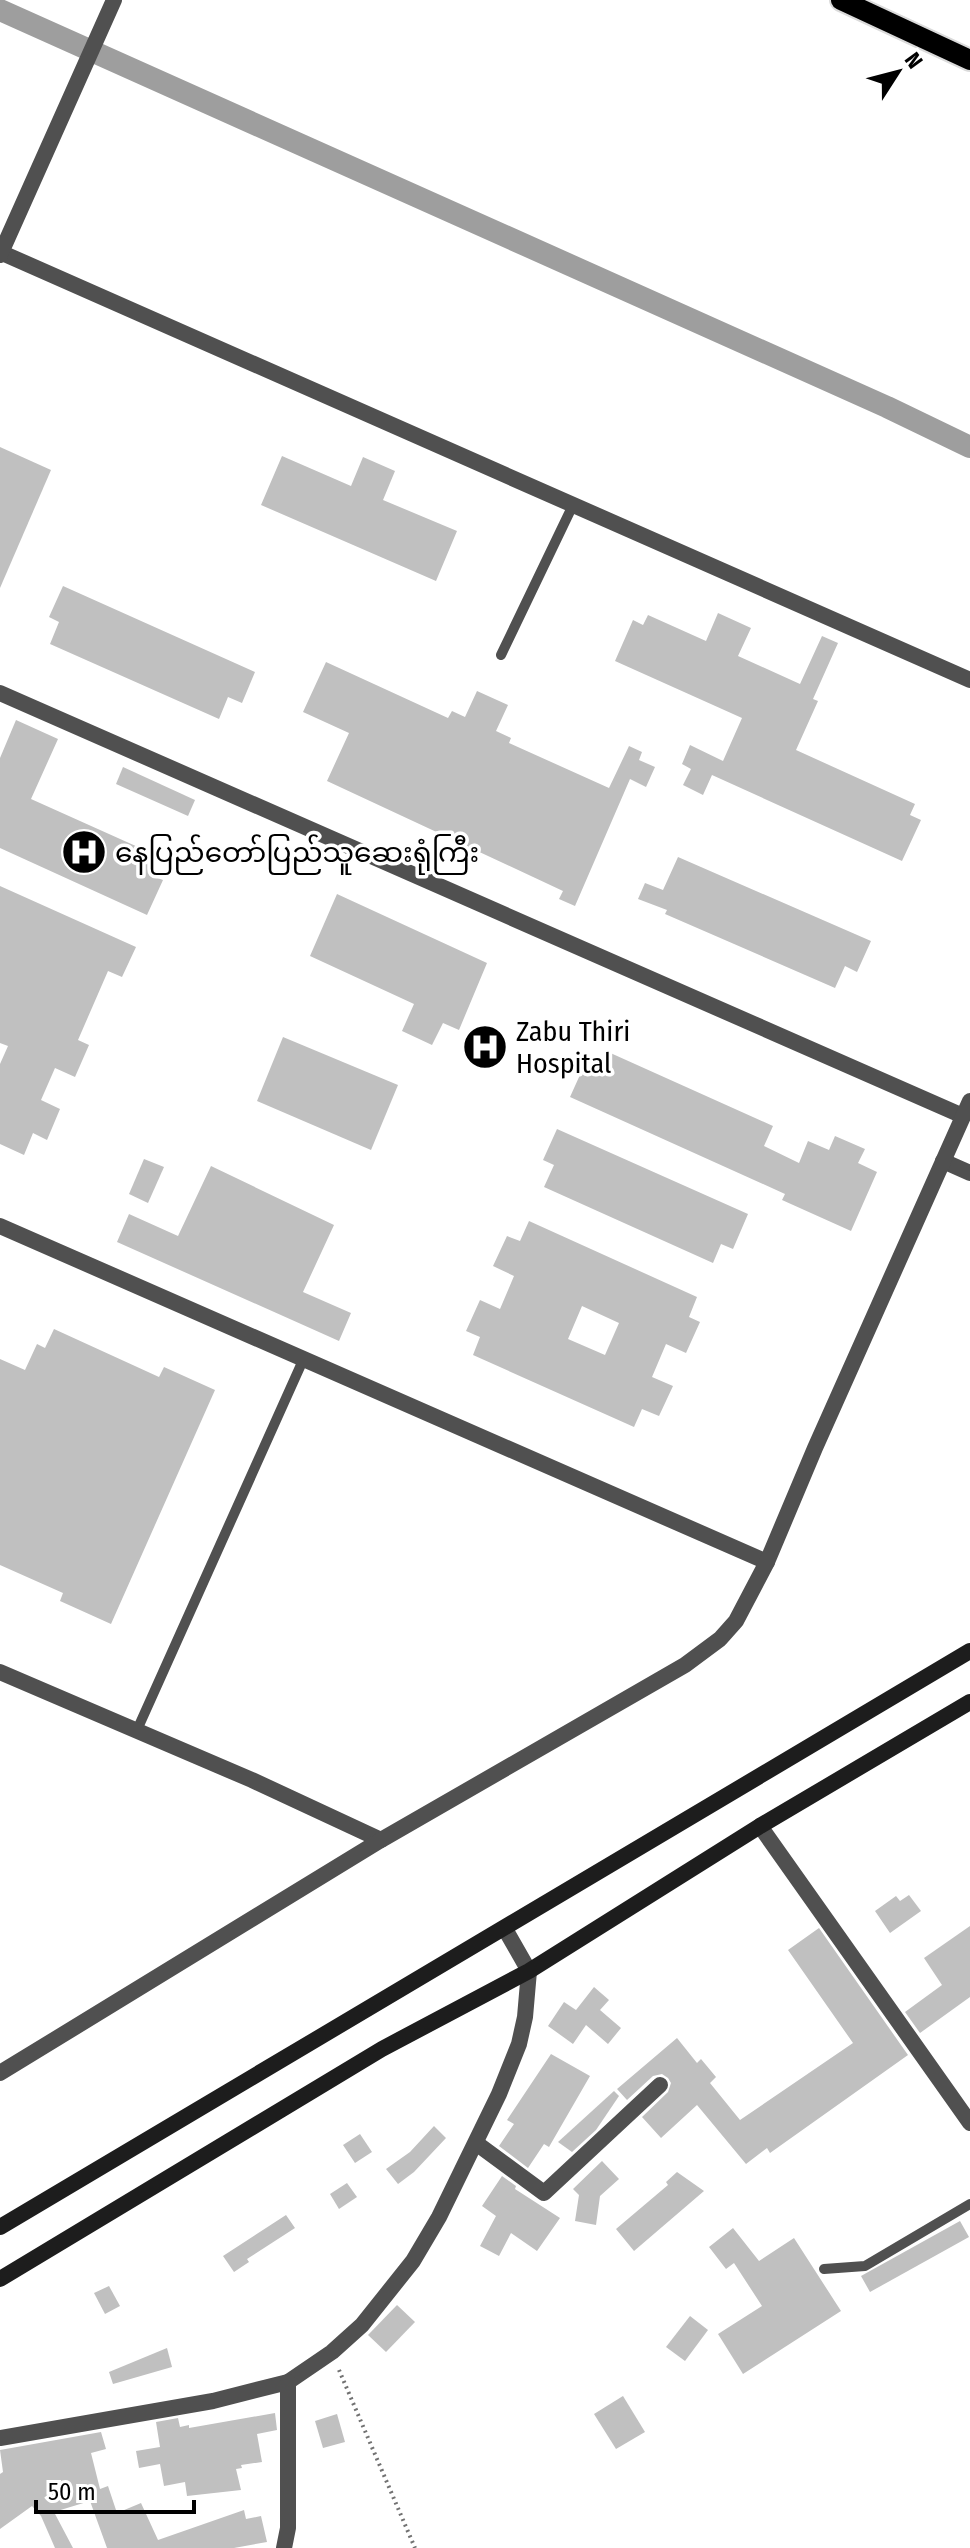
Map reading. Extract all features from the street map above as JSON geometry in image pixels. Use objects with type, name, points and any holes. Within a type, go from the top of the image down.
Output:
[{"type":"main road","points":[[841,0],[970,60]]},
{"type":"main road","points":[[0,2227],[970,1651]]},
{"type":"main road","points":[[0,2279],[382,2049],[529,1971],[760,1826],[970,1702]]},
{"type":"street","points":[[114,0],[0,253],[970,680]]},
{"type":"street","points":[[0,693],[967,1109],[767,1562],[736,1621],[705,1651],[677,1670],[381,1840],[0,2073]]},
{"type":"street","points":[[943,1161],[970,1173]]},
{"type":"street","points":[[0,1226],[767,1562]]},
{"type":"street","points":[[0,1672],[381,1840]]},
{"type":"street","points":[[760,1826],[970,2123]]},
{"type":"street","points":[[0,2438],[197,2404],[288,2382],[332,2352],[362,2325],[413,2261],[439,2217],[499,2094],[519,2044],[529,1971],[505,1929]]},
{"type":"street","points":[[476,2143],[544,2193],[660,2085]]},
{"type":"street","points":[[284,2548],[288,2528],[288,2382]]},
{"type":"lane","points":[[501,655],[573,505]]},
{"type":"lane","points":[[137,1730],[304,1358]]},
{"type":"lane","points":[[824,2269],[865,2266],[970,2204]]},
{"type":"path","points":[[332,2352],[415,2548]]},
{"type":"building","points":[[0,447],[51,470],[0,588]]},
{"type":"building","points":[[282,456],[351,486],[363,457],[395,471],[383,500],[457,531],[436,581],[261,505]]},
{"type":"building","points":[[63,586],[255,672],[242,703],[228,697],[219,719],[50,644],[59,622],[49,617]]},
{"type":"building","points":[[718,613],[751,628],[738,656],[800,684],[822,636],[838,643],[813,699],[818,701],[796,750],[915,804],[910,815],[921,820],[902,861],[712,775],[703,795],[683,785],[691,769],[682,764],[690,745],[723,761],[742,718],[615,661],[633,620],[643,625],[648,615],[706,641]]},
{"type":"building","points":[[326,662],[448,718],[452,711],[465,717],[477,691],[508,705],[496,731],[511,738],[509,743],[609,788],[629,746],[642,752],[639,760],[655,767],[646,787],[630,779],[575,906],[559,899],[563,891],[327,781],[349,733],[303,712]]},
{"type":"building","points":[[16,720],[58,739],[31,799],[158,856],[150,875],[163,880],[147,915],[0,848],[0,758]]},
{"type":"building","points":[[123,767],[195,800],[188,816],[116,784]]},
{"type":"building","points":[[678,857],[871,941],[857,972],[845,966],[835,988],[665,914],[667,910],[638,899],[645,883],[663,890]]},
{"type":"building","points":[[0,886],[136,947],[122,977],[108,971],[78,1040],[89,1045],[75,1077],[55,1068],[41,1100],[60,1109],[47,1140],[33,1133],[24,1155],[0,1144],[0,1064],[8,1046],[0,1043]]},
{"type":"building","points":[[337,894],[487,963],[459,1030],[443,1023],[432,1045],[402,1031],[414,1004],[310,956]]},
{"type":"building","points":[[283,1037],[398,1085],[371,1150],[257,1101]]},
{"type":"building","points":[[606,1051],[773,1126],[764,1146],[799,1163],[808,1141],[829,1150],[835,1136],[865,1149],[858,1163],[877,1172],[851,1231],[782,1200],[785,1194],[570,1097],[584,1066],[597,1072]]},
{"type":"building","points":[[557,1129],[748,1214],[733,1249],[721,1244],[713,1263],[544,1187],[554,1165],[543,1160]]},
{"type":"building","points":[[144,1159],[164,1167],[148,1203],[129,1194]]},
{"type":"building","points":[[211,1166],[334,1225],[303,1292],[351,1313],[339,1341],[117,1242],[129,1214],[178,1236]]},
{"type":"building","points":[[529,1221],[697,1297],[689,1317],[700,1322],[686,1353],[666,1344],[652,1377],[673,1386],[659,1416],[642,1409],[634,1427],[473,1355],[480,1337],[466,1331],[480,1300],[500,1309],[514,1276],[493,1266],[507,1236],[520,1241]],"holes":[[[582,1306],[619,1323],[605,1355],[568,1339]]]},
{"type":"building","points":[[54,1329],[159,1377],[164,1367],[215,1390],[111,1624],[60,1601],[63,1593],[0,1565],[0,1359],[25,1370],[37,1344],[45,1348]]},
{"type":"building","points":[[909,1895],[921,1911],[890,1933],[875,1911],[896,1896],[900,1901]]},
{"type":"building","points":[[970,1926],[970,1997],[920,2033],[905,2012],[942,1985],[924,1958]]},
{"type":"building","points":[[819,1928],[908,2055],[770,2153],[767,2148],[746,2164],[697,2105],[661,2138],[642,2117],[668,2092],[671,2083],[668,2078],[662,2074],[653,2076],[627,2100],[617,2089],[677,2038],[697,2063],[701,2059],[716,2077],[710,2083],[740,2120],[853,2043],[788,1950]]},
{"type":"building","points":[[594,1987],[609,2000],[600,2010],[621,2028],[608,2044],[586,2025],[573,2044],[548,2026],[564,2002],[576,2010]]},
{"type":"building","points":[[551,2054],[590,2076],[549,2147],[544,2144],[528,2168],[499,2146],[514,2124],[507,2120]]},
{"type":"building","points":[[614,2091],[619,2096],[596,2130],[572,2152],[558,2142]]},
{"type":"building","points":[[434,2126],[446,2138],[414,2172],[398,2184],[386,2169],[410,2152]]},
{"type":"building","points":[[360,2134],[372,2152],[355,2163],[343,2145]]},
{"type":"building","points":[[602,2161],[619,2179],[600,2196],[596,2225],[575,2221],[579,2195],[573,2189]]},
{"type":"building","points":[[677,2172],[704,2191],[634,2251],[616,2229],[668,2185],[666,2182]]},
{"type":"building","points":[[502,2176],[516,2186],[515,2189],[560,2218],[537,2251],[511,2233],[499,2256],[480,2246],[496,2216],[482,2206]]},
{"type":"building","points":[[347,2183],[357,2197],[339,2209],[330,2194]]},
{"type":"building","points":[[286,2215],[295,2228],[247,2259],[249,2262],[234,2272],[223,2256]]},
{"type":"building","points":[[960,2221],[969,2237],[870,2292],[861,2276]]},
{"type":"building","points":[[733,2228],[759,2261],[794,2238],[841,2311],[743,2374],[718,2334],[762,2306],[734,2263],[726,2269],[709,2247]]},
{"type":"building","points":[[109,2286],[120,2306],[105,2314],[94,2293]]},
{"type":"building","points":[[397,2305],[415,2322],[386,2352],[368,2335]]},
{"type":"building","points":[[690,2316],[708,2330],[685,2361],[666,2347]]},
{"type":"building","points":[[167,2348],[172,2367],[113,2384],[109,2372]]},
{"type":"building","points":[[623,2396],[645,2432],[616,2449],[594,2414]]},
{"type":"building","points":[[275,2413],[277,2430],[257,2434],[262,2462],[241,2465],[242,2468],[236,2469],[241,2490],[187,2496],[185,2482],[164,2486],[160,2464],[139,2468],[136,2451],[160,2447],[156,2422],[178,2418],[180,2427],[189,2425],[189,2428]]},
{"type":"building","points":[[337,2414],[345,2442],[323,2448],[315,2421]]},
{"type":"building","points":[[101,2432],[106,2449],[91,2453],[100,2489],[108,2486],[117,2513],[141,2503],[158,2540],[244,2510],[246,2519],[261,2516],[267,2542],[234,2548],[107,2548],[90,2501],[54,2512],[73,2548],[55,2548],[41,2516],[32,2506],[0,2529],[0,2474],[3,2472],[0,2450]]},
{"type":"waterway","points":[[0,10],[970,447]]},
{"type":"place","name":"နေပြည်တော်ပြည်သူဆေးရုံကြီး","points":[[84,852]]},
{"type":"place","name":"Zabu Thiri Hospital","points":[[485,1047]]}]
